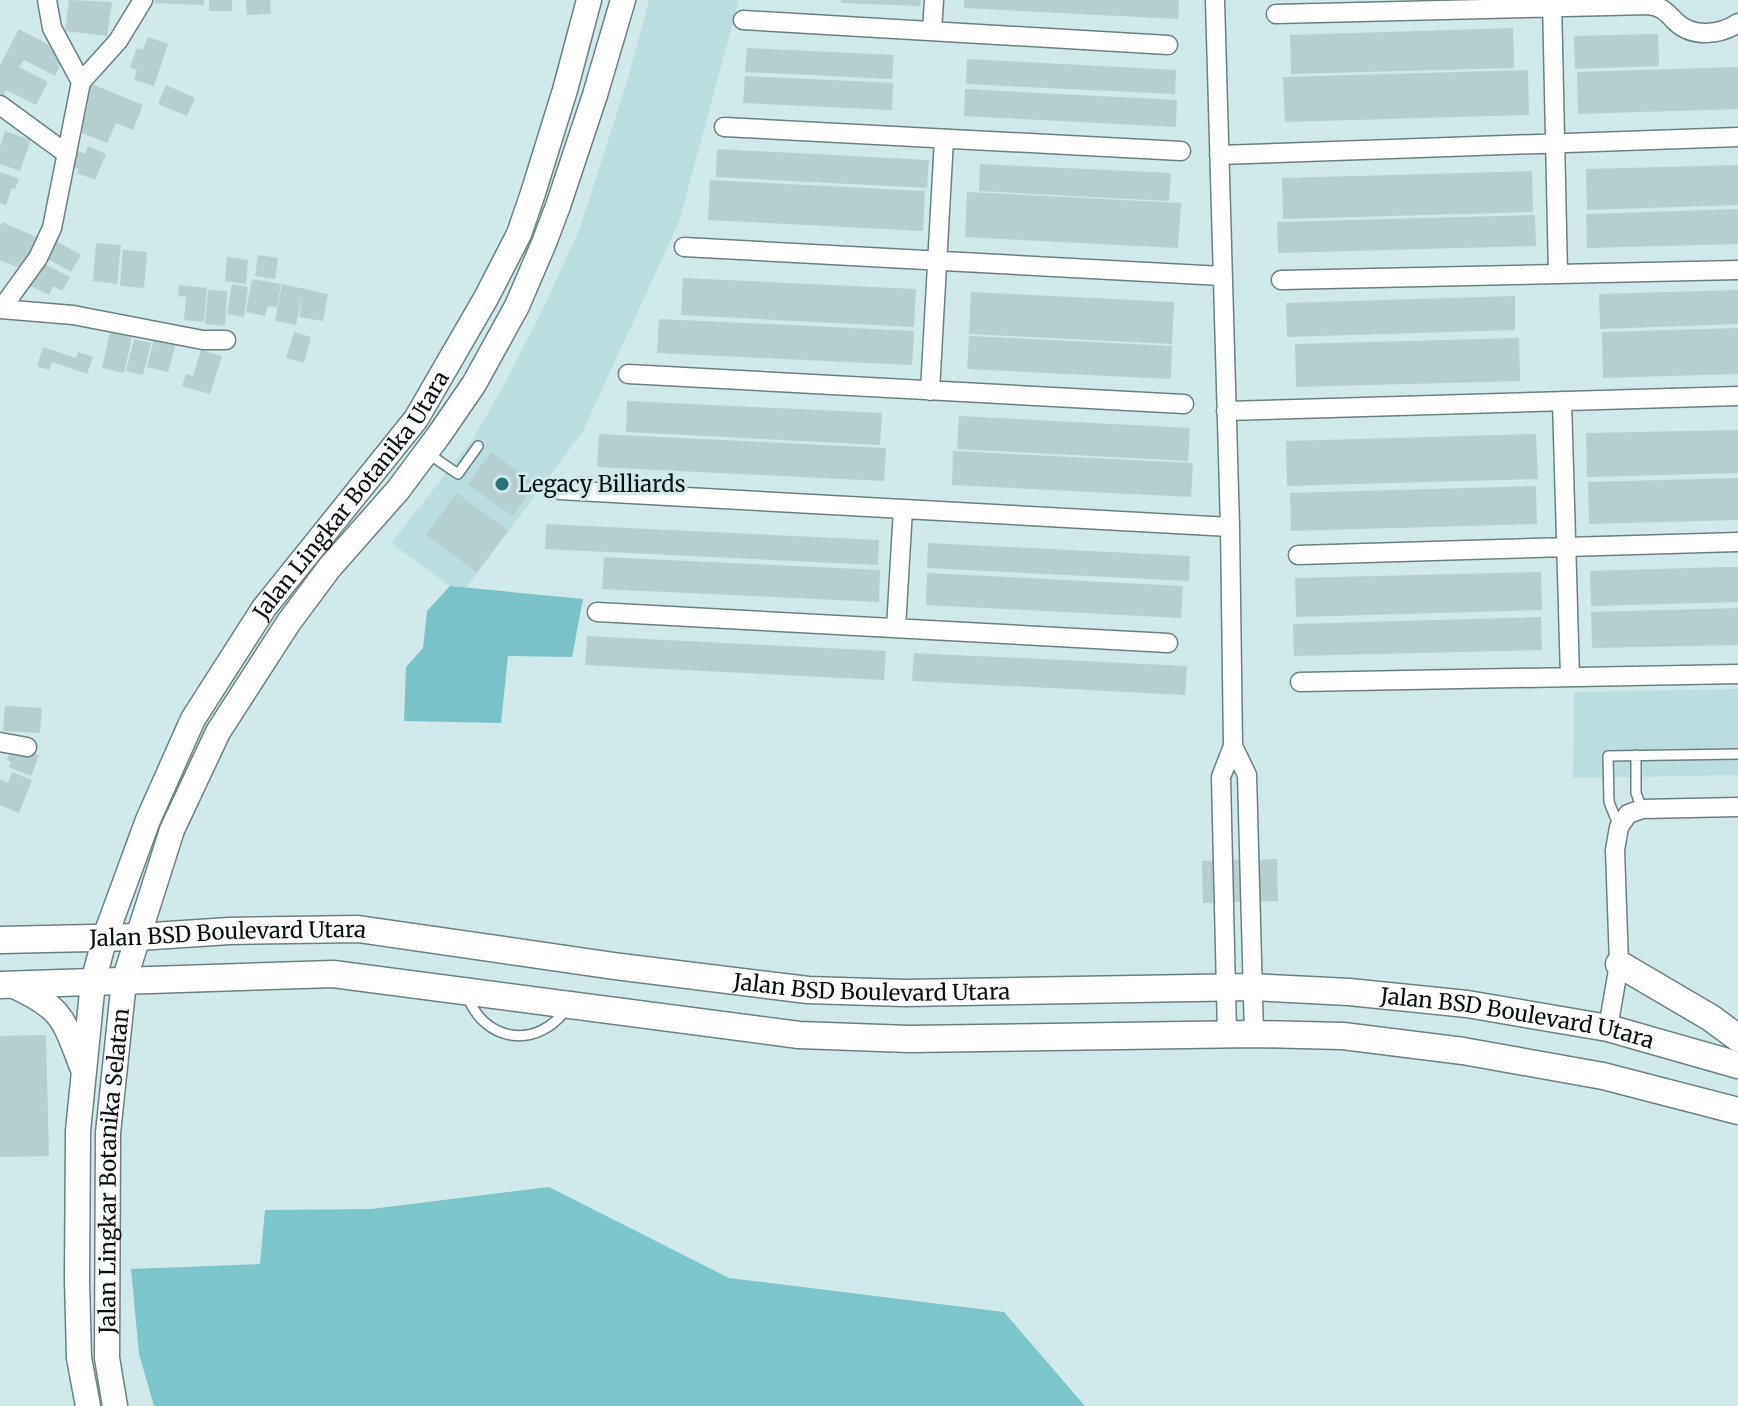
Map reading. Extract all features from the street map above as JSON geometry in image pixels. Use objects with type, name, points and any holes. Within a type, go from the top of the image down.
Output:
[{"type":"main road","name":"Jalan BSD Boulevard Utara","points":[[0,940],[358,929],[808,990],[905,993],[1239,987],[1349,992],[1467,1004],[1608,1028],[1738,1065]]},
{"type":"main road","points":[[1619,964],[1711,1018],[1738,1038]]},
{"type":"main road","name":"Jalan BSD Boulevard Utara","points":[[6,985],[333,974],[799,1035],[909,1039],[1227,1034],[1343,1036],[1463,1051],[1603,1076],[1738,1111]]},
{"type":"street","points":[[47,0],[52,28],[81,82]]},
{"type":"street","points":[[1,308],[38,258],[52,228],[81,82],[118,41],[143,0]]},
{"type":"street","name":"Jalan Lingkar Botanika Utara","points":[[93,982],[105,937],[148,820],[193,719],[264,608],[416,419],[519,234],[551,136],[589,0]]},
{"type":"street","name":"Jalan Lingkar Botanika Utara","points":[[138,937],[172,830],[218,732],[289,622],[330,567],[398,490],[474,384],[517,306],[544,243],[578,145],[623,0]]},
{"type":"street","points":[[932,31],[934,0]]},
{"type":"street","points":[[1215,0],[1233,746],[1221,777],[1222,827],[1239,987],[1254,1034]]},
{"type":"street","points":[[1276,14],[1552,3],[1661,7],[1679,25],[1701,34],[1716,33],[1738,23]]},
{"type":"street","points":[[1552,3],[1558,274]]},
{"type":"street","points":[[743,20],[1168,45]]},
{"type":"street","points":[[0,105],[67,154]]},
{"type":"street","points":[[724,127],[1181,151]]},
{"type":"street","points":[[551,136],[578,145]]},
{"type":"street","points":[[1219,155],[1738,137]]},
{"type":"street","points":[[930,391],[944,139]]},
{"type":"street","points":[[684,247],[1222,276]]},
{"type":"street","points":[[1281,280],[1738,270]]},
{"type":"street","points":[[1,308],[73,315],[203,340],[226,340]]},
{"type":"street","points":[[628,374],[1184,404]]},
{"type":"street","points":[[1226,411],[1738,396]]},
{"type":"street","points":[[1562,401],[1570,677]]},
{"type":"street","points":[[559,490],[1230,527]]},
{"type":"street","points":[[896,628],[903,509]]},
{"type":"street","points":[[1298,555],[1738,542]]},
{"type":"street","points":[[597,612],[1168,643]]},
{"type":"street","points":[[1300,682],[1738,674]]},
{"type":"street","points":[[0,742],[27,747]]},
{"type":"street","points":[[1227,1034],[1239,987],[1248,827],[1247,775],[1233,746]]},
{"type":"street","points":[[1608,1028],[1619,964],[1615,850],[1619,827],[1628,814],[1642,809],[1738,807]]},
{"type":"street","points":[[1222,827],[1248,827]]},
{"type":"street","name":"Jalan Lingkar Botanika Selatan","points":[[115,1406],[107,1358],[108,1133],[124,981],[138,937]]},
{"type":"street","name":"Jalan Lingkar Botanika Selatan","points":[[88,1406],[79,1358],[78,1131],[93,982]]},
{"type":"street","points":[[6,985],[36,996],[58,1013],[66,1025],[84,1073]]},
{"type":"lane","points":[[426,452],[458,474],[478,446]]},
{"type":"lane","points":[[1619,827],[1609,802],[1608,756],[1738,754]]},
{"type":"lane","points":[[1636,755],[1636,793],[1642,809]]},
{"type":"lane","points":[[466,991],[482,1021],[512,1035],[529,1035],[545,1029],[559,1019],[569,1005]]},
{"type":"shaded area","points":[[649,0],[739,0],[679,222],[583,431],[466,588],[450,586],[391,543],[473,439],[546,302],[580,228],[628,78]]},
{"type":"shaded area","points":[[450,586],[583,599],[572,657],[508,656],[501,723],[404,721],[406,667],[423,648],[427,611]]},
{"type":"shaded area","points":[[1738,689],[1738,775],[1573,778],[1574,692]]},
{"type":"shaded area","points":[[549,1187],[729,1278],[1004,1312],[1085,1406],[154,1406],[139,1354],[131,1269],[260,1264],[265,1210],[371,1209]]},
{"type":"building","points":[[69,0],[112,2],[107,36],[65,31]]},
{"type":"building","points":[[155,0],[204,0],[204,5],[155,3]]},
{"type":"building","points":[[209,0],[232,0],[232,11],[209,11]]},
{"type":"building","points":[[246,0],[270,0],[271,14],[247,15]]},
{"type":"building","points":[[841,0],[921,0],[920,6],[841,3]]},
{"type":"building","points":[[964,0],[1179,0],[1178,19],[964,8]]},
{"type":"building","points":[[1513,28],[1514,68],[1291,74],[1290,35]]},
{"type":"building","points":[[19,29],[66,54],[55,76],[24,60],[19,67],[48,82],[36,105],[6,90],[3,96],[0,95],[0,65]]},
{"type":"building","points":[[1658,34],[1659,66],[1575,69],[1574,36]]},
{"type":"building","points":[[148,37],[168,44],[154,86],[134,80],[137,70],[130,67],[137,48],[143,50]]},
{"type":"building","points":[[747,48],[894,55],[892,79],[745,72]]},
{"type":"building","points":[[967,59],[1176,70],[1175,94],[966,84]]},
{"type":"building","points":[[1738,67],[1738,109],[1578,114],[1577,72]]},
{"type":"building","points":[[1528,70],[1529,115],[1285,122],[1283,77]]},
{"type":"building","points":[[745,76],[893,83],[892,110],[743,103]]},
{"type":"building","points":[[89,83],[143,105],[133,130],[116,123],[107,143],[77,131],[88,105],[81,102]]},
{"type":"building","points":[[166,85],[195,98],[187,116],[158,104]]},
{"type":"building","points":[[965,89],[1177,100],[1176,127],[964,116]]},
{"type":"building","points":[[5,131],[31,140],[20,171],[0,164],[0,147]]},
{"type":"building","points":[[88,146],[106,154],[95,180],[77,173],[79,169],[70,166],[77,150],[85,154]]},
{"type":"building","points":[[717,149],[929,160],[927,188],[716,177]]},
{"type":"building","points":[[980,164],[1171,173],[1169,201],[979,191]]},
{"type":"building","points":[[1738,165],[1738,205],[1587,210],[1586,169]]},
{"type":"building","points":[[1532,171],[1533,212],[1283,219],[1282,178]]},
{"type":"building","points":[[0,172],[19,179],[6,205],[0,203]]},
{"type":"building","points":[[710,180],[925,191],[923,231],[708,220]]},
{"type":"building","points":[[967,192],[1181,203],[1178,248],[965,237]]},
{"type":"building","points":[[1738,209],[1738,244],[1587,248],[1586,214]]},
{"type":"building","points":[[1535,215],[1536,246],[1278,253],[1277,222]]},
{"type":"building","points":[[2,222],[38,238],[24,270],[0,260]]},
{"type":"building","points":[[52,239],[81,255],[71,272],[42,256]]},
{"type":"building","points":[[96,243],[121,245],[117,284],[93,281]]},
{"type":"building","points":[[123,250],[147,252],[144,288],[120,286]]},
{"type":"building","points":[[258,255],[278,258],[275,279],[255,276]]},
{"type":"building","points":[[227,257],[248,260],[246,284],[225,281]]},
{"type":"building","points":[[37,260],[70,277],[62,291],[53,286],[49,295],[31,286],[36,277],[29,274]]},
{"type":"building","points":[[683,278],[916,289],[914,327],[681,315]]},
{"type":"building","points":[[252,279],[281,284],[277,307],[268,306],[265,316],[246,312]]},
{"type":"building","points":[[232,284],[248,287],[244,317],[227,314]]},
{"type":"building","points":[[282,284],[328,294],[323,321],[299,317],[302,295],[296,325],[275,321]]},
{"type":"building","points":[[179,285],[207,288],[204,322],[184,320],[186,297],[178,296]]},
{"type":"building","points":[[208,290],[227,291],[225,326],[205,324]]},
{"type":"building","points":[[1738,290],[1738,324],[1600,329],[1599,294]]},
{"type":"building","points":[[971,292],[1174,302],[1172,344],[969,334]]},
{"type":"building","points":[[1515,296],[1515,330],[1287,337],[1286,303]]},
{"type":"building","points":[[659,319],[914,331],[912,365],[657,353]]},
{"type":"building","points":[[1738,328],[1738,374],[1603,378],[1602,332]]},
{"type":"building","points":[[110,332],[132,337],[124,373],[102,368]]},
{"type":"building","points":[[294,332],[311,337],[304,363],[286,358]]},
{"type":"building","points":[[155,334],[177,340],[168,372],[147,367]]},
{"type":"building","points":[[969,336],[1172,346],[1171,379],[967,369]]},
{"type":"building","points":[[1519,338],[1520,381],[1296,387],[1295,344]]},
{"type":"building","points":[[134,339],[151,343],[143,375],[126,371]]},
{"type":"building","points":[[43,347],[76,358],[78,352],[93,357],[87,374],[52,362],[49,370],[37,366]]},
{"type":"building","points":[[201,350],[222,356],[210,394],[182,386],[186,374],[193,376]]},
{"type":"building","points":[[627,401],[882,413],[880,445],[626,432]]},
{"type":"building","points":[[959,416],[1190,428],[1188,461],[957,449]]},
{"type":"building","points":[[1738,430],[1738,473],[1587,477],[1586,433]]},
{"type":"building","points":[[599,434],[886,448],[884,481],[597,467]]},
{"type":"building","points":[[1536,434],[1538,479],[1287,486],[1286,441]]},
{"type":"building","points":[[953,451],[1193,463],[1191,497],[952,485]]},
{"type":"building","name":"Legacy Billiards","points":[[491,452],[535,484],[512,516],[468,484]]},
{"type":"building","points":[[1738,478],[1738,520],[1589,524],[1588,482]]},
{"type":"building","points":[[1536,486],[1537,524],[1291,531],[1290,493]]},
{"type":"building","points":[[457,493],[508,531],[477,572],[426,535]]},
{"type":"building","points":[[546,524],[879,540],[878,565],[545,549]]},
{"type":"building","points":[[928,543],[1190,556],[1189,581],[927,568]]},
{"type":"building","points":[[604,557],[880,570],[879,602],[602,589]]},
{"type":"building","points":[[1738,567],[1738,602],[1591,606],[1590,571]]},
{"type":"building","points":[[1541,572],[1542,610],[1296,617],[1295,578]]},
{"type":"building","points":[[927,573],[1183,586],[1181,618],[926,605]]},
{"type":"building","points":[[1738,608],[1738,645],[1592,648],[1591,612]]},
{"type":"building","points":[[1541,617],[1542,650],[1294,656],[1293,624]]},
{"type":"building","points":[[587,636],[886,651],[884,680],[585,665]]},
{"type":"building","points":[[914,653],[1187,666],[1185,695],[912,681]]},
{"type":"building","points":[[5,706],[42,708],[40,733],[3,731]]},
{"type":"building","points":[[18,746],[39,755],[31,776],[9,767],[11,762],[7,760],[12,748]]},
{"type":"building","points":[[12,772],[32,780],[19,813],[0,805],[0,779],[8,783]]},
{"type":"building","points":[[1277,859],[1278,901],[1203,903],[1202,861]]},
{"type":"building","points":[[46,1035],[49,1156],[0,1157],[0,1036]]},
{"type":"place","name":"Legacy Billiards","points":[[502,484]]}]
